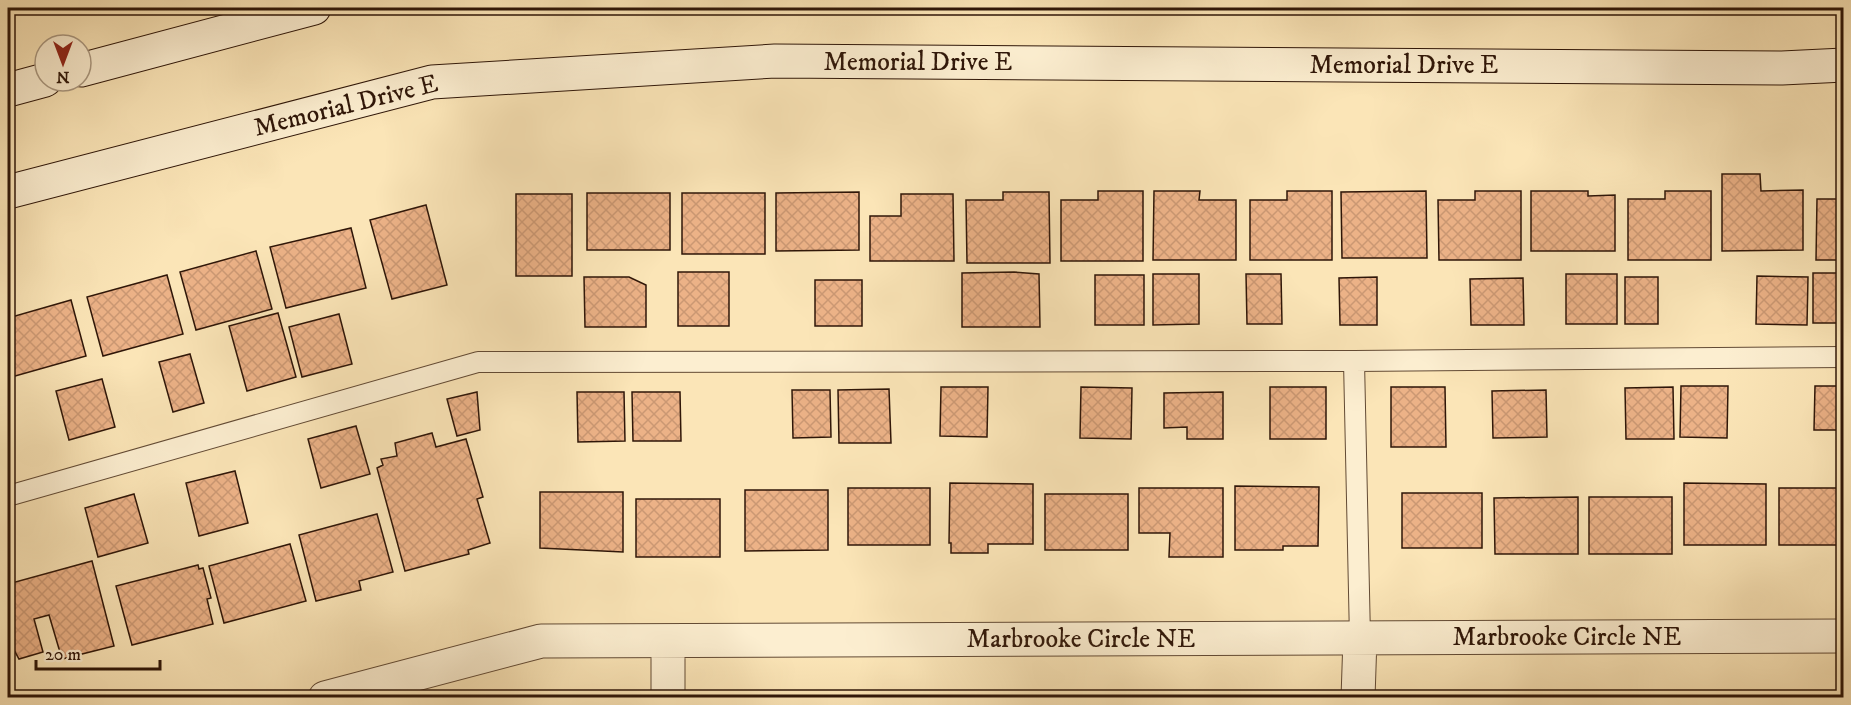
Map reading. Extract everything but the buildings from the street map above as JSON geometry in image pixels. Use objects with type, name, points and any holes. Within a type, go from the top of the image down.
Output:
[{"type":"main road","points":[[93,67],[314,8]]},
{"type":"main road","name":"Memorial Drive E","points":[[8,192],[432,82],[775,61],[1782,68],[1844,64]]},
{"type":"main road","points":[[8,90],[33,83]]},
{"type":"main road","name":"Marbrooke Circle NE","points":[[325,698],[541,641],[1844,636]]},
{"type":"main road","points":[[1358,698],[1360,638]]},
{"type":"main road","points":[[668,641],[668,698]]},
{"type":"lane","points":[[8,495],[478,362],[1354,361],[1844,357]]},
{"type":"lane","points":[[1354,361],[1360,638]]}]
